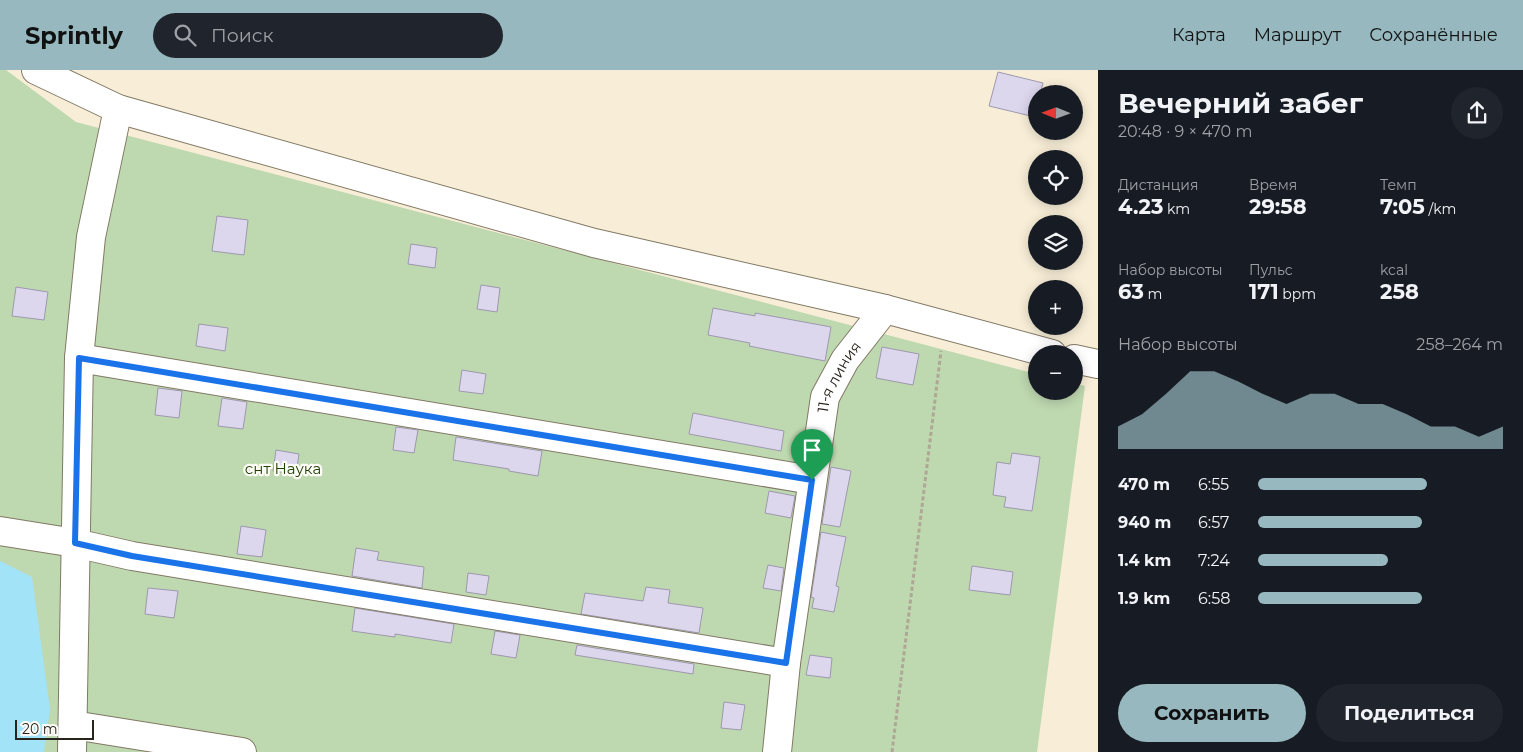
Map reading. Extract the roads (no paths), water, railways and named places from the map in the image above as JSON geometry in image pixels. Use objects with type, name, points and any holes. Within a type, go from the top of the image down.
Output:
[{"type":"street","points":[[36,70],[118,109],[594,243],[884,309],[1028,348]]},
{"type":"street","points":[[72,752],[79,358],[91,237],[118,109]]},
{"type":"street","name":"11-я линия","points":[[777,752],[786,663],[825,397],[845,360],[884,309]]},
{"type":"street","points":[[79,358],[812,480]]},
{"type":"street","points":[[1083,361],[1098,364]]},
{"type":"street","points":[[0,531],[75,543],[132,556],[786,663]]},
{"type":"street","points":[[73,725],[242,752]]},
{"type":"water","points":[[0,561],[32,577],[50,709],[44,752],[0,752]]},
{"type":"park label","name":"снт Наука","points":[[283,469]]}]
